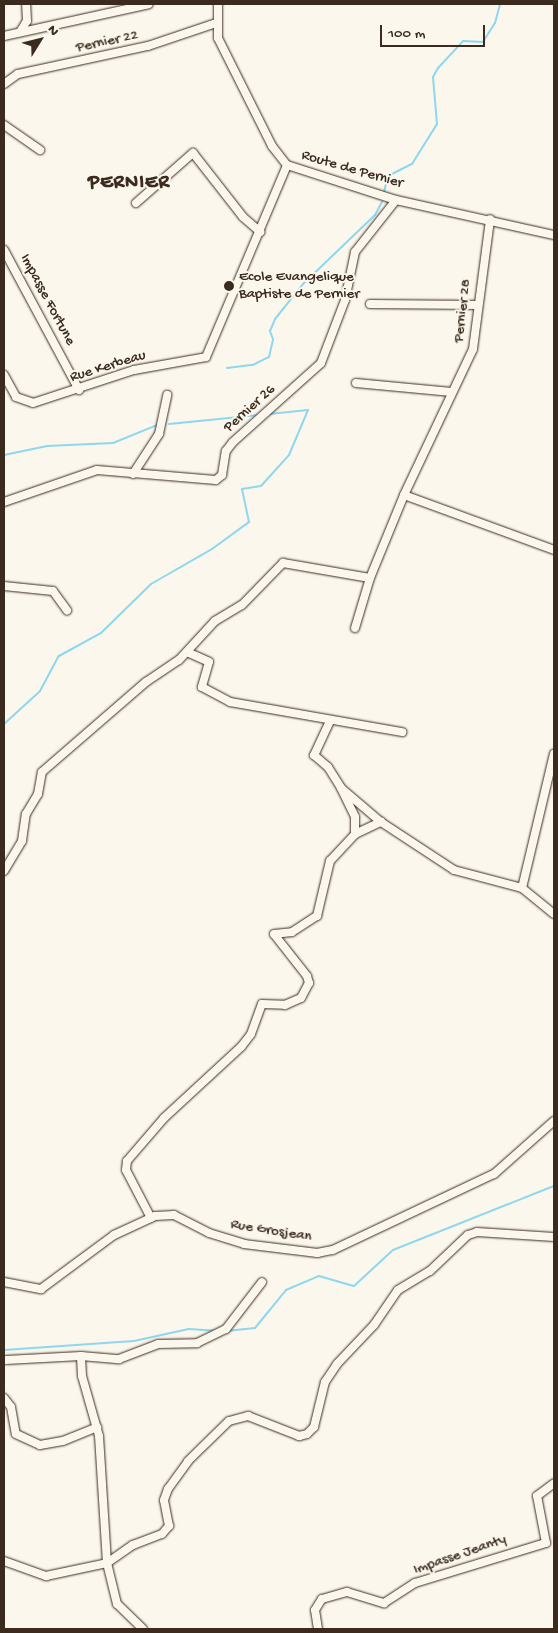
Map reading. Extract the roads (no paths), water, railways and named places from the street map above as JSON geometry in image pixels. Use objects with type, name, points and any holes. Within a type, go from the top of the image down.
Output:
[{"type":"street","points":[[20,32],[27,21],[26,4]]},
{"type":"street","points":[[4,36],[148,4]]},
{"type":"street","name":"Route de Pernier","points":[[218,4],[216,24],[246,96],[272,146],[288,165],[396,200],[490,219],[554,235]]},
{"type":"street","name":"Pernier 22","points":[[4,84],[18,74],[148,46],[216,24]]},
{"type":"street","points":[[4,125],[40,150]]},
{"type":"street","points":[[136,203],[193,154],[242,217],[260,232]]},
{"type":"street","name":"Rue Kerbeau","points":[[4,376],[22,402],[33,403],[79,390],[134,370],[206,357],[288,165]]},
{"type":"street","name":"Pernier 26","points":[[4,502],[97,470],[216,480],[222,475],[226,451],[321,363],[345,300],[355,252],[396,200]]},
{"type":"street","name":"Pernier 28","points":[[354,628],[370,578],[404,495],[473,349],[490,219]]},
{"type":"street","name":"Impasse Fortune","points":[[4,250],[79,390]]},
{"type":"street","points":[[370,304],[478,305]]},
{"type":"street","points":[[356,383],[452,392]]},
{"type":"street","points":[[133,474],[159,434],[167,396]]},
{"type":"street","points":[[404,495],[554,550]]},
{"type":"street","points":[[4,871],[22,841],[26,814],[38,794],[42,772],[146,682],[187,652],[195,638],[214,621],[242,605],[283,563],[370,578]]},
{"type":"street","points":[[4,586],[53,591],[67,610]]},
{"type":"street","points":[[187,652],[209,662],[202,687],[230,702],[330,721],[402,732]]},
{"type":"street","points":[[330,721],[314,755],[328,766],[341,788],[355,817],[355,834]]},
{"type":"street","points":[[522,888],[554,754]]},
{"type":"street","points":[[341,788],[381,822],[454,870],[522,888],[554,914]]},
{"type":"street","points":[[150,1218],[126,1170],[127,1161],[164,1118],[241,1047],[251,1034],[262,1004],[285,1005],[301,998],[309,983],[307,976],[274,934],[292,932],[317,916],[330,861],[355,834],[381,822]]},
{"type":"street","name":"Rue Grosjean","points":[[4,1282],[41,1289],[114,1235],[150,1218],[174,1215],[209,1233],[244,1244],[317,1253],[334,1250],[494,1174],[554,1120]]},
{"type":"street","points":[[4,1561],[46,1576],[107,1563],[170,1526],[164,1500],[168,1489],[188,1461],[229,1421],[248,1416],[298,1436],[307,1434],[314,1427],[325,1382],[337,1364],[374,1325],[398,1290],[430,1271],[468,1235],[477,1232],[554,1237]]},
{"type":"street","points":[[6,1360],[81,1356],[119,1359],[158,1344],[197,1343],[226,1328],[262,1282]]},
{"type":"street","points":[[81,1356],[82,1376],[96,1427],[107,1563],[117,1604],[143,1629]]},
{"type":"street","points":[[4,1398],[10,1407],[16,1434],[40,1445],[63,1441],[96,1427]]},
{"type":"street","name":"Impasse Jeanty","points":[[318,1629],[315,1610],[322,1598],[347,1592],[384,1603],[415,1583],[546,1543],[537,1496],[544,1487],[554,1483]]},
{"type":"waterway","points":[[384,192],[388,176],[412,164],[437,124],[433,77],[438,68],[463,41],[483,42],[495,23],[500,4]]},
{"type":"waterway","points":[[227,368],[253,365],[269,357],[273,339],[270,331],[275,319],[303,284],[375,215],[382,202]]},
{"type":"waterway","points":[[4,724],[40,691],[59,656],[101,633],[151,584],[212,549],[249,522],[242,489],[261,486],[289,455],[308,410],[269,414]]},
{"type":"waterway","points":[[169,424],[259,415]]},
{"type":"waterway","points":[[4,455],[47,446],[113,443],[157,425]]},
{"type":"waterway","points":[[227,1331],[255,1328],[286,1290],[319,1276],[354,1286],[393,1250],[554,1186]]},
{"type":"waterway","points":[[4,1350],[134,1341],[189,1329],[215,1331]]},
{"type":"place","name":"Ecole Evangelique Baptiste de Pernier","points":[[229,286]]},
{"type":"district","name":"PERNIER","points":[[129,183]]}]
